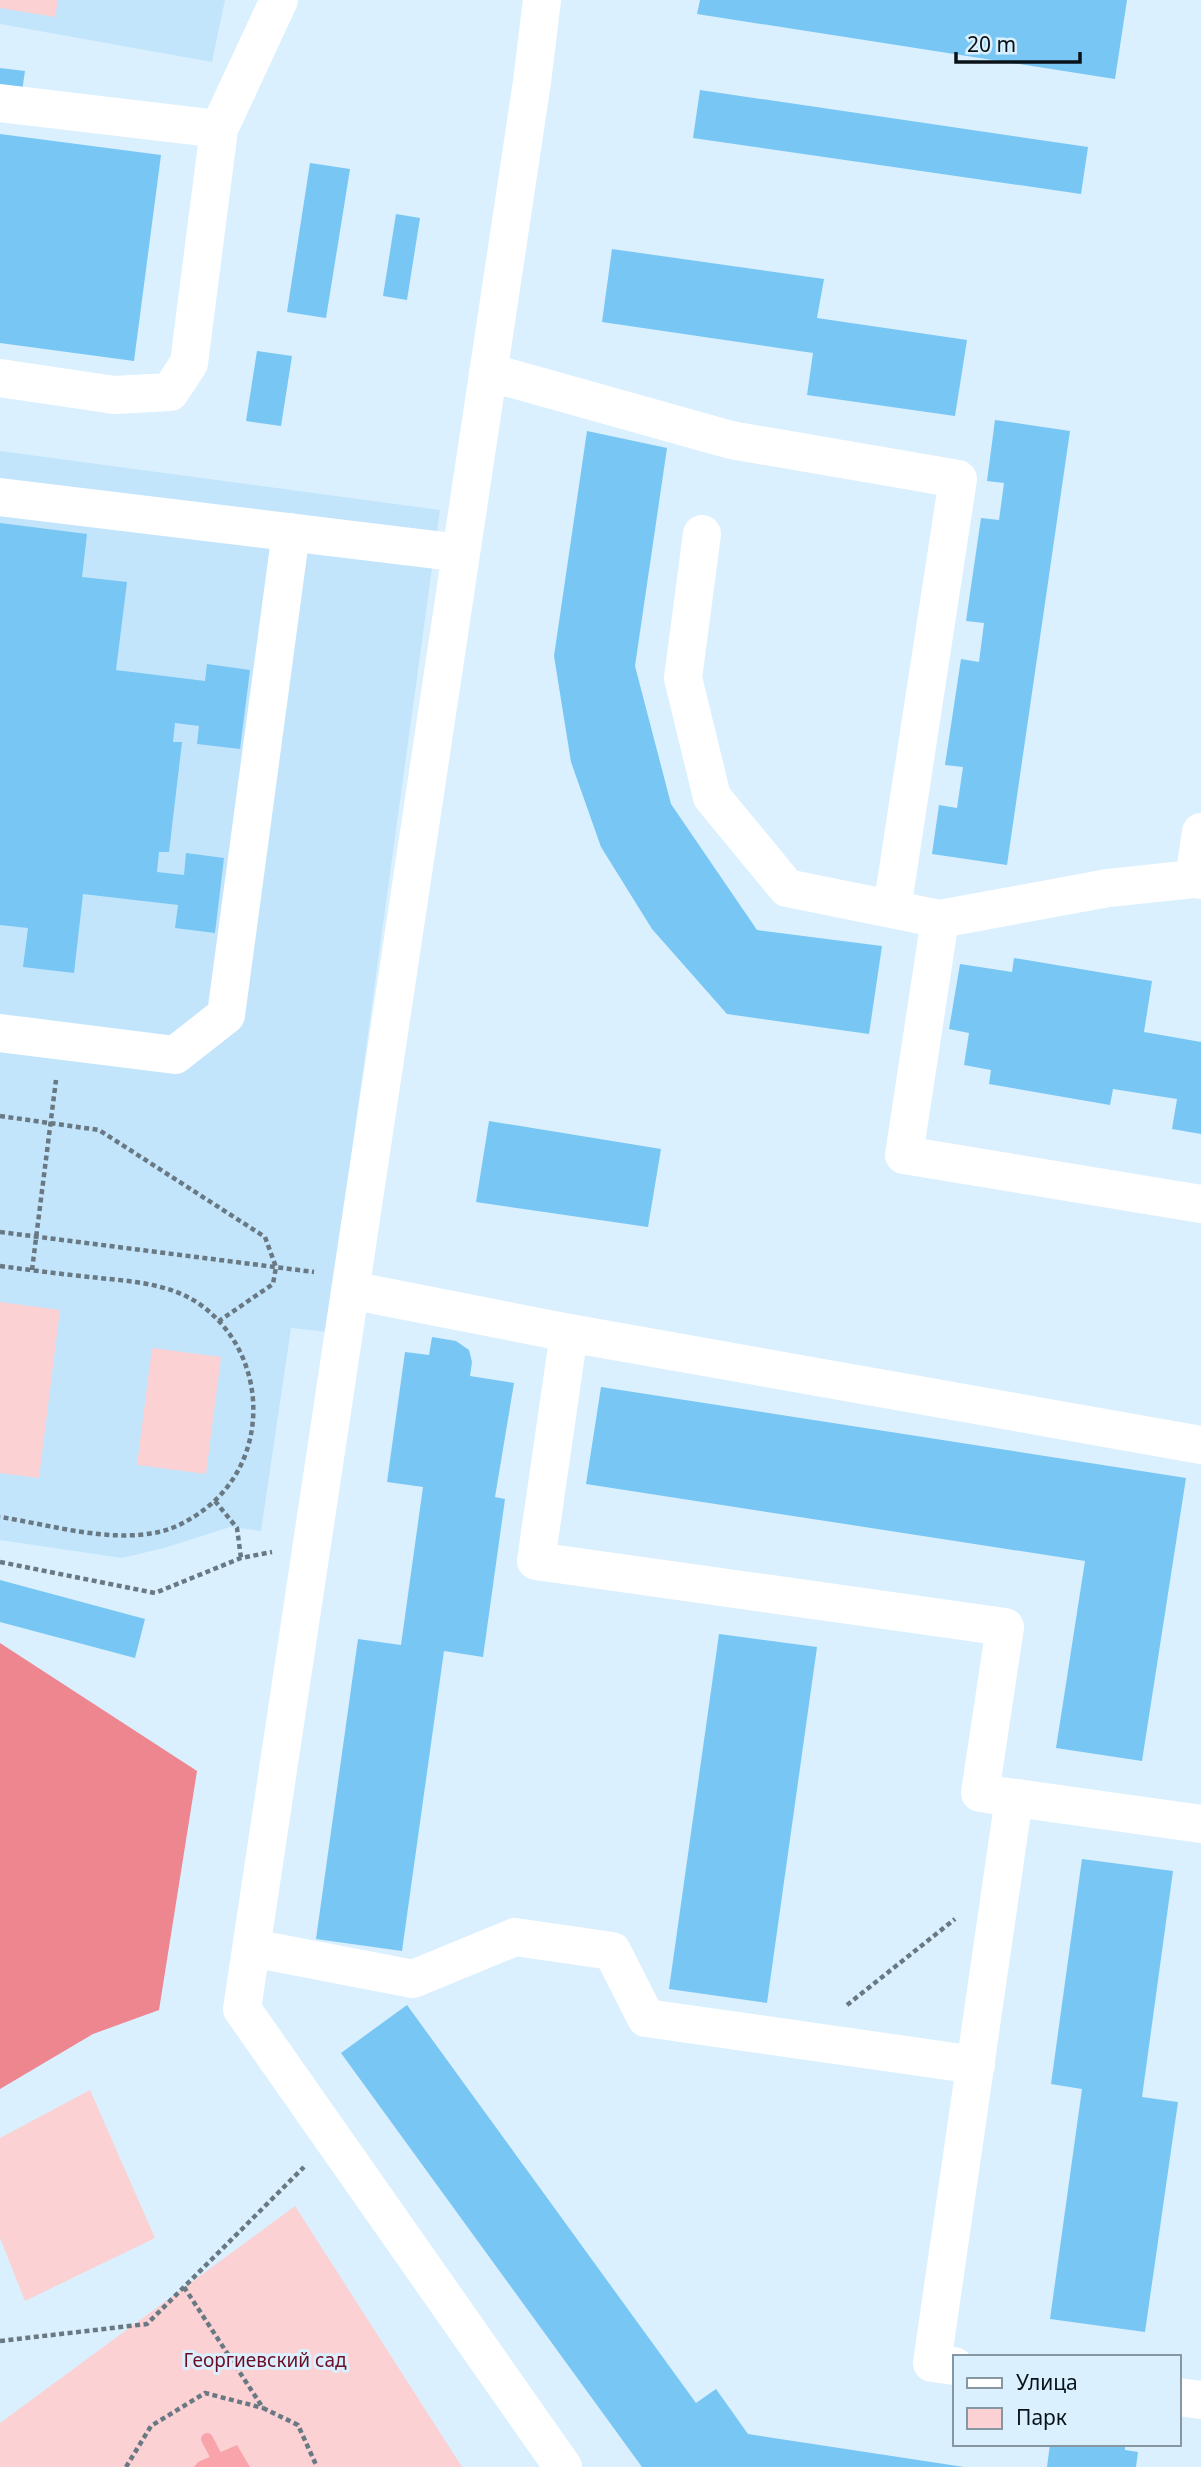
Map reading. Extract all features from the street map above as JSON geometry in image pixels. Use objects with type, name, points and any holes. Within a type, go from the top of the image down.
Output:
[{"type":"lane","points":[[0,378],[114,395],[170,392],[189,363],[219,129],[279,0]]},
{"type":"lane","points":[[542,0],[242,2009],[563,2467]]},
{"type":"lane","points":[[0,103],[219,129]]},
{"type":"lane","points":[[488,372],[731,440],[958,479],[892,909]]},
{"type":"lane","points":[[0,497],[461,553]]},
{"type":"lane","points":[[0,1033],[175,1055],[226,1015],[291,532]]},
{"type":"lane","points":[[702,534],[683,678],[712,797],[788,888],[940,919],[1108,888],[1198,879],[1201,832]]},
{"type":"lane","points":[[940,919],[904,1155],[1201,1204]]},
{"type":"lane","points":[[350,1290],[569,1333],[1201,1445]]},
{"type":"lane","points":[[569,1333],[536,1561],[1005,1627],[980,1794],[1201,1824]]},
{"type":"lane","points":[[953,2366],[932,2363],[1014,1798]]},
{"type":"lane","points":[[252,1948],[413,1979],[515,1937],[612,1951],[646,2018],[976,2064]]},
{"type":"lane","points":[[1180,2397],[1201,2400]]},
{"type":"path","points":[[32,1270],[61,1041]]},
{"type":"path","points":[[0,1116],[99,1130],[265,1237],[276,1267],[273,1284],[219,1321]]},
{"type":"path","points":[[0,1232],[335,1275],[350,1290]]},
{"type":"path","points":[[0,1266],[143,1283],[171,1290],[197,1303],[219,1321],[236,1343],[248,1369],[254,1398],[253,1426],[242,1462],[233,1480],[215,1501],[192,1518],[166,1530],[138,1536],[110,1535],[0,1517]]},
{"type":"path","points":[[215,1501],[237,1528],[241,1558]]},
{"type":"path","points":[[0,1562],[155,1593],[241,1558],[291,1548],[311,1549]]},
{"type":"path","points":[[803,2040],[1002,1881]]},
{"type":"path","points":[[0,2341],[147,2324],[333,2138]]},
{"type":"path","points":[[184,2287],[263,2408]]},
{"type":"path","points":[[126,2467],[151,2426],[205,2393],[263,2408],[298,2425],[317,2467]]},
{"type":"shaded area","points":[[0,0],[225,0],[212,62],[0,24]]},
{"type":"shaded area","points":[[0,451],[440,510],[327,1332],[291,1328],[261,1531],[230,1527],[122,1558],[0,1540]]},
{"type":"shaded area","points":[[0,1643],[197,1771],[159,2010],[93,2034],[0,2089]]},
{"type":"shaded area","points":[[237,2445],[250,2467],[194,2467],[198,2462]]},
{"type":"green space","points":[[0,0],[58,0],[55,17],[0,8]]},
{"type":"green space","points":[[0,1302],[60,1310],[39,1478],[0,1473]]},
{"type":"green space","points":[[152,1348],[221,1357],[206,1474],[137,1465]]},
{"type":"green space","points":[[90,2090],[155,2238],[25,2301],[0,2238],[0,2138]]},
{"type":"green space","name":"Георгиевский сад","points":[[295,2206],[462,2467],[0,2467],[0,2423]]},
{"type":"building","points":[[700,0],[1127,0],[1115,79],[697,14]]},
{"type":"building","points":[[0,68],[25,71],[19,112],[0,109]]},
{"type":"building","points":[[700,90],[1088,147],[1081,194],[693,138]]},
{"type":"building","points":[[0,134],[161,155],[134,361],[0,343]]},
{"type":"building","points":[[310,163],[350,169],[326,318],[287,312]]},
{"type":"building","points":[[396,214],[420,218],[407,300],[383,296]]},
{"type":"building","points":[[612,249],[824,279],[817,318],[967,340],[955,416],[807,395],[813,353],[602,322]]},
{"type":"building","points":[[257,351],[292,356],[281,426],[246,421]]},
{"type":"building","points":[[995,420],[1070,431],[1007,865],[932,854],[939,805],[957,808],[963,767],[945,765],[961,659],[979,662],[984,623],[966,621],[981,518],[999,520],[1004,483],[987,481]]},
{"type":"building","points":[[587,431],[667,448],[635,666],[671,804],[757,930],[882,946],[869,1034],[727,1014],[652,929],[601,847],[571,762],[554,656]]},
{"type":"building","points":[[0,523],[87,534],[82,577],[127,582],[116,670],[205,681],[207,664],[250,670],[240,749],[197,744],[199,726],[175,723],[173,742],[182,742],[169,852],[159,852],[157,872],[184,875],[186,853],[224,858],[215,933],[175,928],[178,905],[83,894],[74,973],[23,967],[28,928],[0,925]]},
{"type":"building","points":[[1014,958],[1152,981],[1144,1032],[1201,1042],[1201,1134],[1172,1129],[1177,1099],[1113,1089],[1110,1105],[989,1084],[991,1070],[964,1065],[969,1033],[949,1029],[960,964],[1012,972]]},
{"type":"building","points":[[489,1121],[661,1149],[648,1227],[476,1202]]},
{"type":"building","points":[[432,1337],[456,1341],[469,1350],[472,1362],[470,1376],[514,1383],[495,1497],[505,1499],[483,1657],[444,1651],[402,1951],[316,1939],[358,1639],[401,1645],[423,1487],[387,1482],[405,1352],[429,1355]]},
{"type":"building","points":[[601,1387],[1186,1478],[1142,1761],[1056,1748],[1085,1561],[586,1484]]},
{"type":"building","points":[[0,1580],[145,1619],[135,1658],[0,1622]]},
{"type":"building","points":[[719,1634],[817,1647],[767,2003],[669,1989]]},
{"type":"building","points":[[1082,1859],[1173,1871],[1142,2097],[1178,2102],[1145,2332],[1050,2319],[1082,2089],[1051,2084]]},
{"type":"building","points":[[407,2005],[696,2403],[716,2389],[748,2434],[964,2467],[642,2467],[341,2053]]},
{"type":"building","points":[[1050,2446],[1125,2446],[1125,2450],[1138,2452],[1136,2467],[1047,2467]]},
{"type":"waterway","points":[[207,2439],[215,2454]]}]
